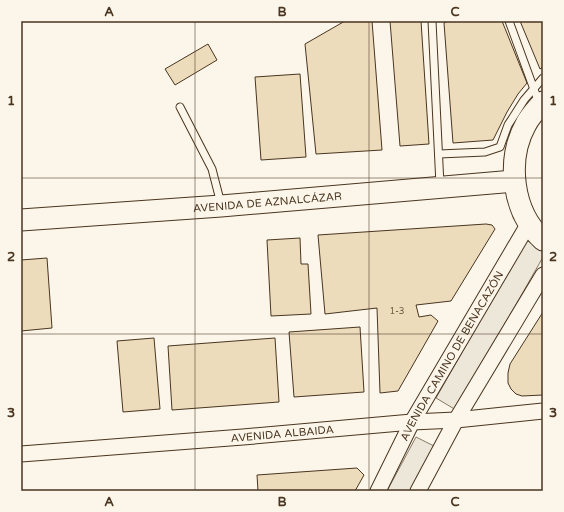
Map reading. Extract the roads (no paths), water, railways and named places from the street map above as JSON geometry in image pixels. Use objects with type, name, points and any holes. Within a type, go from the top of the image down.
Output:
[{"type":"street","points":[[539,99],[526,124],[516,152],[514,181],[519,203],[529,223],[543,240]]},
{"type":"street","name":"AVENIDA DE AZNALCÁZAR","points":[[21,220],[221,206],[514,181]]},
{"type":"street","name":"AVENIDA CAMINO DE BENACAZÓN","points":[[378,491],[412,422],[529,223]]},
{"type":"street","points":[[418,491],[456,420],[543,275]]},
{"type":"street","name":"AVENIDA ALBAIDA","points":[[21,454],[412,422],[456,420],[543,411]]},
{"type":"lane","points":[[432,21],[440,187]]},
{"type":"lane","points":[[509,21],[539,99]]},
{"type":"lane","points":[[539,99],[543,78]]},
{"type":"lane","points":[[438,154],[486,152],[500,147],[508,125],[524,100],[539,99]]},
{"type":"lane","points":[[180,107],[212,169],[221,206]]}]
